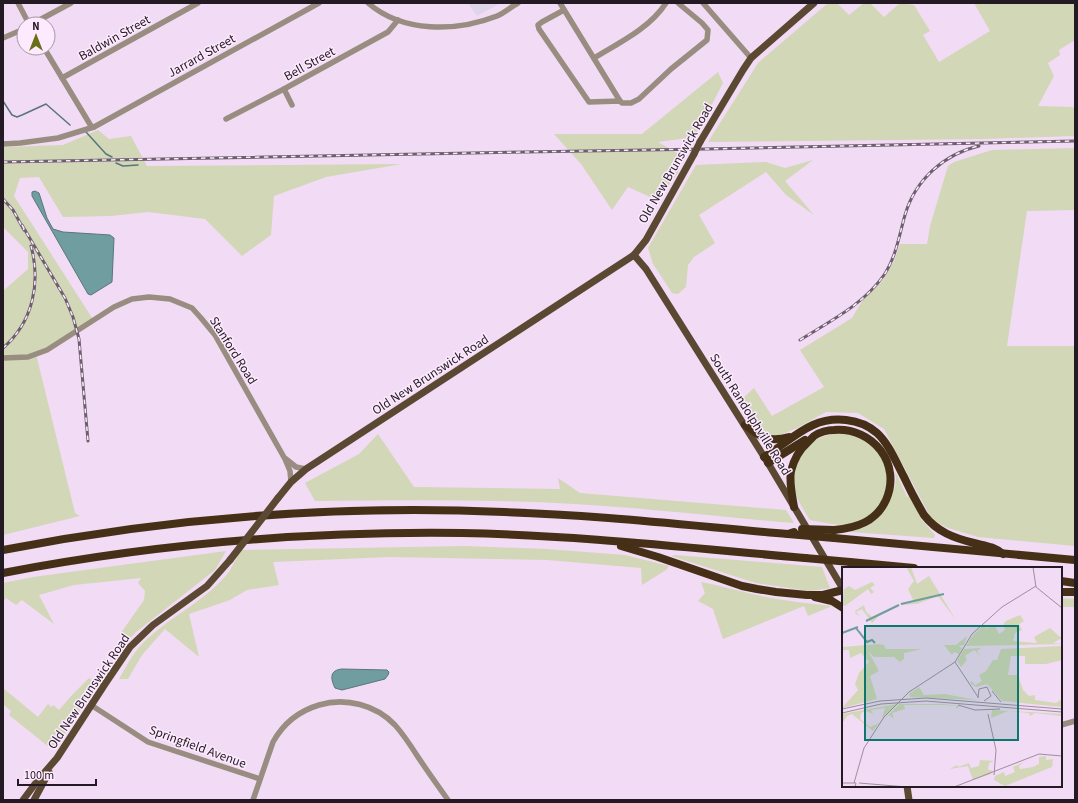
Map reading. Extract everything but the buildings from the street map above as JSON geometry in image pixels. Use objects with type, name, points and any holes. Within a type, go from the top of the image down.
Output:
[{"type":"highway","points":[[745,425],[758,435],[767,439],[780,440],[794,436],[812,425],[830,420],[849,420],[862,424],[877,433],[891,452],[924,515],[931,524],[946,535],[994,547],[1003,554]]},
{"type":"highway","points":[[766,460],[808,438],[831,430],[841,429],[859,433],[871,440],[880,450],[888,463],[890,474],[890,486],[883,507],[872,519],[856,527],[834,534]]},
{"type":"highway","points":[[794,507],[790,480],[793,464],[798,453],[815,435]]},
{"type":"highway","points":[[766,460],[794,436]]},
{"type":"highway","points":[[3,550],[66,539],[182,523],[280,515],[367,511],[466,511],[575,515],[788,534],[834,534],[1003,554],[1075,560]]},
{"type":"highway","points":[[3,573],[100,556],[242,540],[310,536],[462,533],[603,540],[903,567]]},
{"type":"highway","points":[[603,540],[742,586],[776,592],[807,595],[823,595],[842,589]]},
{"type":"highway","points":[[1062,581],[1075,583]]},
{"type":"highway","points":[[1062,592],[1075,592]]},
{"type":"highway","points":[[807,595],[832,601],[842,607]]},
{"type":"main road","name":"Old New Brunswick Road","points":[[34,800],[53,764],[130,647],[153,625],[207,586],[230,560],[291,482],[306,469],[634,254],[646,240],[742,70],[751,58],[814,3]]},
{"type":"main road","name":"South Randolphville Road","points":[[634,254],[646,269],[745,425],[842,587]]},
{"type":"main road","name":"Old New Brunswick Road","points":[[23,800],[38,780],[53,764]]},
{"type":"main road","points":[[907,787],[910,800]]},
{"type":"street","points":[[18,3],[26,16]]},
{"type":"street","points":[[46,16],[71,3]]},
{"type":"street","name":"Baldwin Street","points":[[62,78],[198,3]]},
{"type":"street","name":"Jarrard Street","points":[[3,144],[58,138],[94,126],[319,3]]},
{"type":"street","points":[[368,3],[386,15],[417,26],[456,27],[472,24],[498,15],[518,3]]},
{"type":"street","points":[[560,3],[620,101]]},
{"type":"street","points":[[594,58],[643,27],[657,15],[666,3]]},
{"type":"street","points":[[564,10],[538,24],[539,29],[589,102],[620,101],[622,103],[631,103],[639,99],[671,69],[707,40],[708,30],[705,26],[678,3]]},
{"type":"street","points":[[703,3],[751,58]]},
{"type":"street","name":"Bell Street","points":[[226,119],[388,32],[398,20]]},
{"type":"street","points":[[3,38],[16,32]]},
{"type":"street","points":[[49,56],[91,126],[94,126]]},
{"type":"street","points":[[284,89],[292,105]]},
{"type":"street","name":"Stanford Road","points":[[3,358],[28,357],[47,350],[114,307],[132,299],[170,299],[192,308],[215,335],[285,459],[290,471],[291,482]]},
{"type":"street","points":[[285,459],[296,467],[306,469]]},
{"type":"street","points":[[253,800],[275,739],[286,724],[306,710],[319,705],[334,702],[350,702],[363,705],[384,715],[403,734],[448,800]]},
{"type":"street","name":"Springfield Avenue","points":[[91,705],[148,742],[260,779]]},
{"type":"street","points":[[1062,725],[1075,721]]},
{"type":"shaded area","points":[[468,3],[501,3],[477,16]]},
{"type":"shaded area","points":[[828,3],[837,3],[849,15],[864,3],[870,3],[884,17],[900,3],[914,5],[930,31],[923,35],[939,62],[990,31],[974,3],[1075,3],[1075,40],[1059,50],[1060,55],[1048,63],[1054,76],[1038,106],[1073,107],[1075,111],[1075,136],[982,139],[708,142],[758,63]]},
{"type":"shaded area","points":[[718,72],[723,83],[695,137],[658,142],[682,156],[678,173],[657,200],[628,187],[612,210],[581,164],[554,134],[642,134]]},
{"type":"shaded area","points":[[98,130],[109,139],[131,136],[147,166],[402,164],[326,177],[274,196],[271,235],[242,256],[205,219],[148,212],[111,216],[63,217],[39,177],[20,178],[14,196],[94,321],[36,354],[75,513],[80,516],[3,535],[3,291],[28,269],[28,252],[3,227],[3,147],[63,145]]},
{"type":"shaded area","points":[[1075,148],[1075,210],[1027,211],[1007,346],[1075,346],[1075,546],[978,537],[948,528],[932,520],[884,429],[858,413],[826,412],[797,428],[778,436],[766,434],[740,401],[754,388],[772,416],[824,387],[800,350],[852,318],[862,301],[883,280],[893,263],[900,244],[927,244],[930,226],[948,166],[954,162],[992,150]]},
{"type":"shaded area","points":[[813,160],[785,181],[814,215],[786,195],[766,172],[699,215],[715,243],[694,257],[688,265],[686,287],[678,294],[672,293],[653,264],[648,248],[696,165],[766,162],[785,168]]},
{"type":"shaded area","points":[[35,191],[39,193],[47,218],[53,229],[63,232],[110,235],[114,238],[112,282],[91,295],[88,294],[32,196],[32,192]]},
{"type":"shaded area","points":[[378,434],[414,487],[560,489],[558,478],[580,493],[786,510],[794,523],[629,508],[542,502],[444,500],[315,501],[305,483],[359,454]]},
{"type":"shaded area","points":[[834,434],[848,434],[867,443],[879,453],[882,458],[886,468],[887,479],[886,489],[882,500],[877,509],[869,517],[860,522],[844,525],[810,520],[800,504],[794,486],[795,470],[798,462],[807,447],[821,437]]},
{"type":"shaded area","points":[[895,471],[907,497],[909,496],[922,520],[935,535],[934,538],[850,532],[865,527],[874,521],[895,487]]},
{"type":"shaded area","points":[[465,546],[547,549],[625,555],[669,566],[666,570],[642,585],[641,568],[547,560],[389,557],[273,562],[279,585],[247,590],[230,600],[189,614],[199,657],[165,629],[142,655],[128,679],[119,679],[139,647],[164,625],[210,592],[229,572],[241,550]]},
{"type":"shaded area","points":[[226,551],[215,570],[136,632],[117,652],[121,639],[121,633],[144,600],[145,591],[138,583],[141,578],[74,585],[39,595],[54,624],[22,600],[16,605],[6,598],[3,602],[3,583],[33,577]]},
{"type":"shaded area","points":[[675,555],[822,567],[830,588],[810,591],[756,583],[671,556]]},
{"type":"shaded area","points":[[701,582],[772,598],[832,606],[808,616],[804,606],[723,639],[713,609],[698,601],[705,593]]},
{"type":"shaded area","points":[[1062,598],[1075,599],[1075,607],[1062,607]]},
{"type":"shaded area","points":[[342,669],[387,670],[389,672],[385,679],[342,690],[335,688],[332,681],[332,675],[335,671]]},
{"type":"shaded area","points":[[89,678],[97,685],[57,746],[49,747],[9,715],[11,711],[3,704],[3,688],[38,717],[48,704],[51,707],[53,705],[59,710]]},
{"type":"waterway","points":[[3,101],[12,115],[17,117],[46,104],[70,125]]},
{"type":"waterway","points":[[86,132],[106,154],[112,157]]},
{"type":"waterway","points":[[116,163],[123,166],[138,165]]},
{"type":"railway","points":[[3,162],[1075,141]]},
{"type":"railway","points":[[800,340],[845,312],[876,286],[892,261],[910,202],[924,180],[933,170],[954,155],[979,146]]},
{"type":"railway","points":[[3,199],[13,210],[24,230]]},
{"type":"railway","points":[[22,225],[65,298],[73,317],[79,339],[88,441]]},
{"type":"railway","points":[[3,348],[13,338],[21,326],[28,314],[32,301],[35,274],[31,246]]}]
